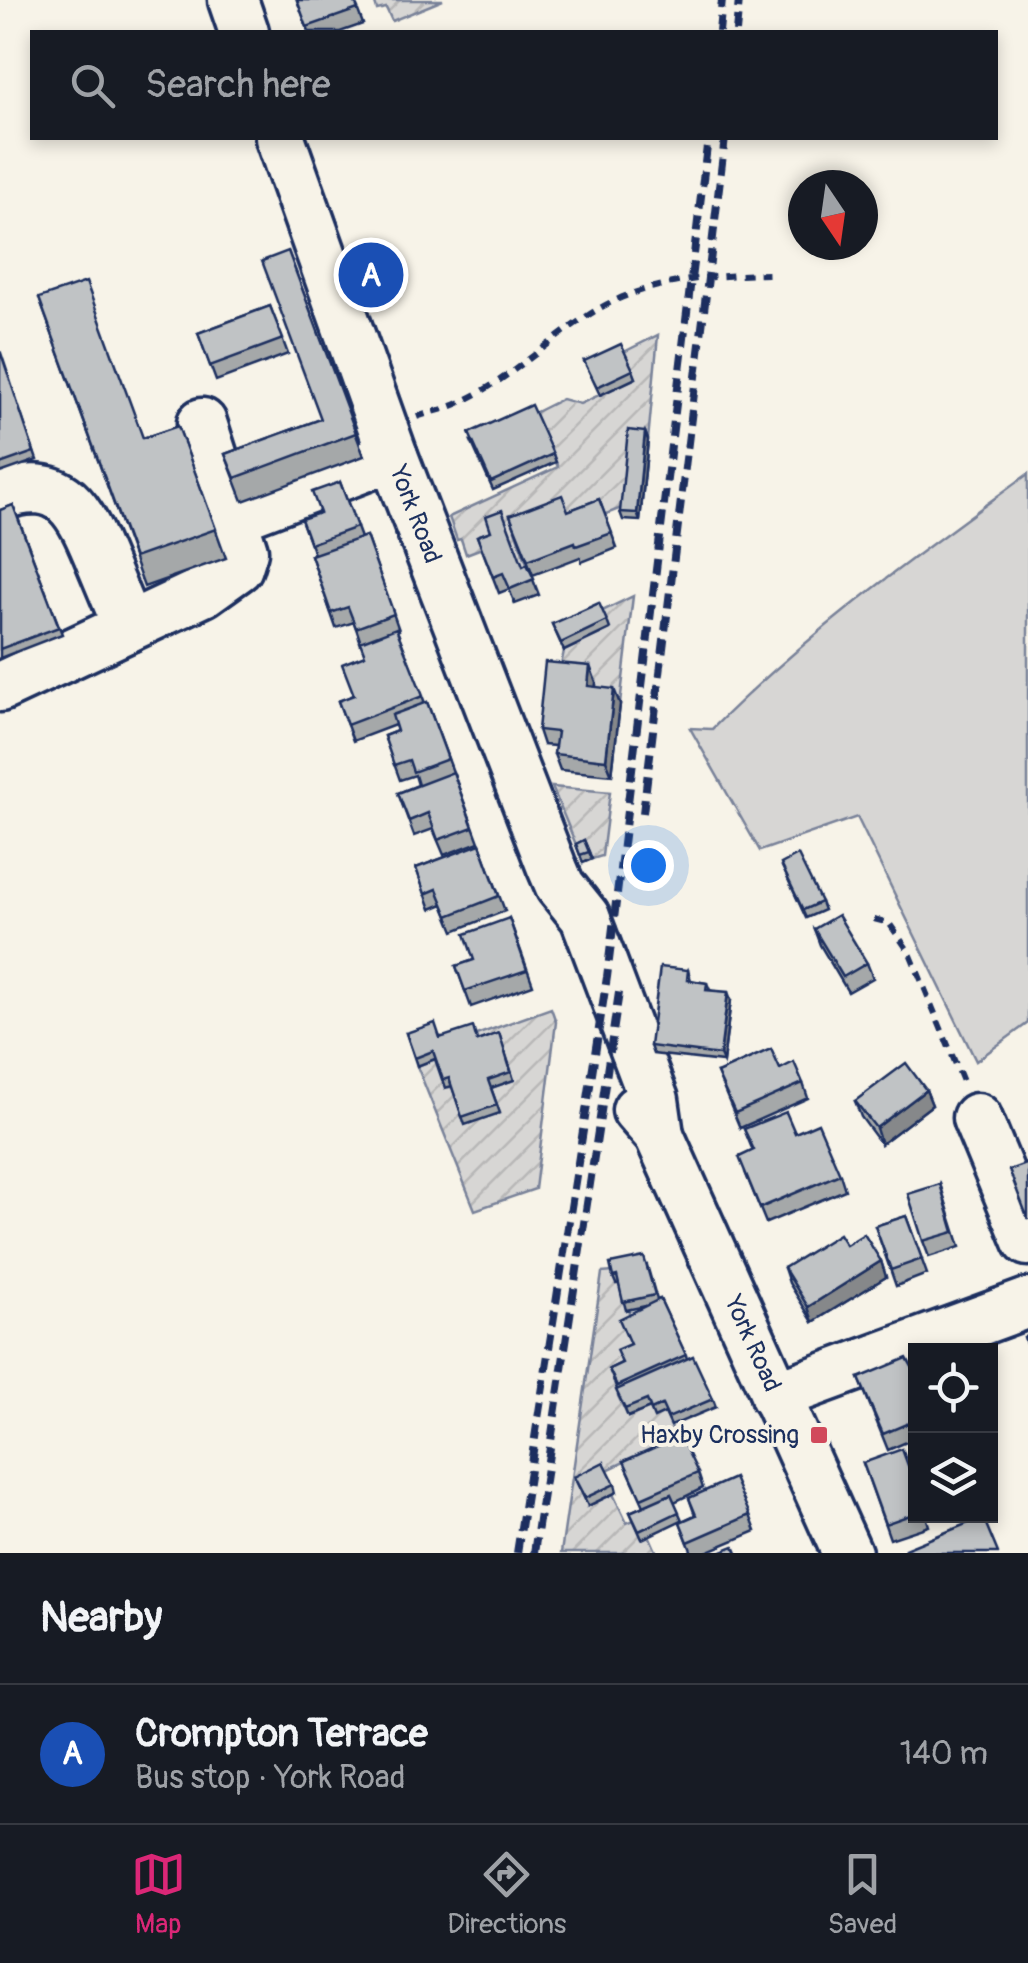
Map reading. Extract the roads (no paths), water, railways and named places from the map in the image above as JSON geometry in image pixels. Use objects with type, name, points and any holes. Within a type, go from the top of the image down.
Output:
[{"type":"street","points":[[232,0],[243,30]]},
{"type":"street","name":"York Road","points":[[281,140],[388,442],[560,886],[584,918],[654,1100],[659,1135],[847,1553]]},
{"type":"street","points":[[0,687],[204,592],[238,567],[243,551],[202,423]]},
{"type":"street","points":[[234,518],[388,442]]},
{"type":"street","points":[[0,496],[24,488],[60,496],[82,515],[128,627]]},
{"type":"street","points":[[978,1118],[1028,1240]]},
{"type":"street","points":[[775,1396],[1028,1303]]},
{"type":"railway","points":[[719,30],[722,0]]},
{"type":"railway","points":[[736,30],[739,0]]},
{"type":"railway","points":[[517,1553],[607,977],[708,140]]},
{"type":"railway","points":[[643,813],[725,140]]},
{"type":"railway","points":[[534,1553],[620,986]]},
{"type":"place","name":"Crompton Terrace","points":[[371,275]]},
{"type":"place","name":"Haxby Crossing","points":[[819,1435]]}]
